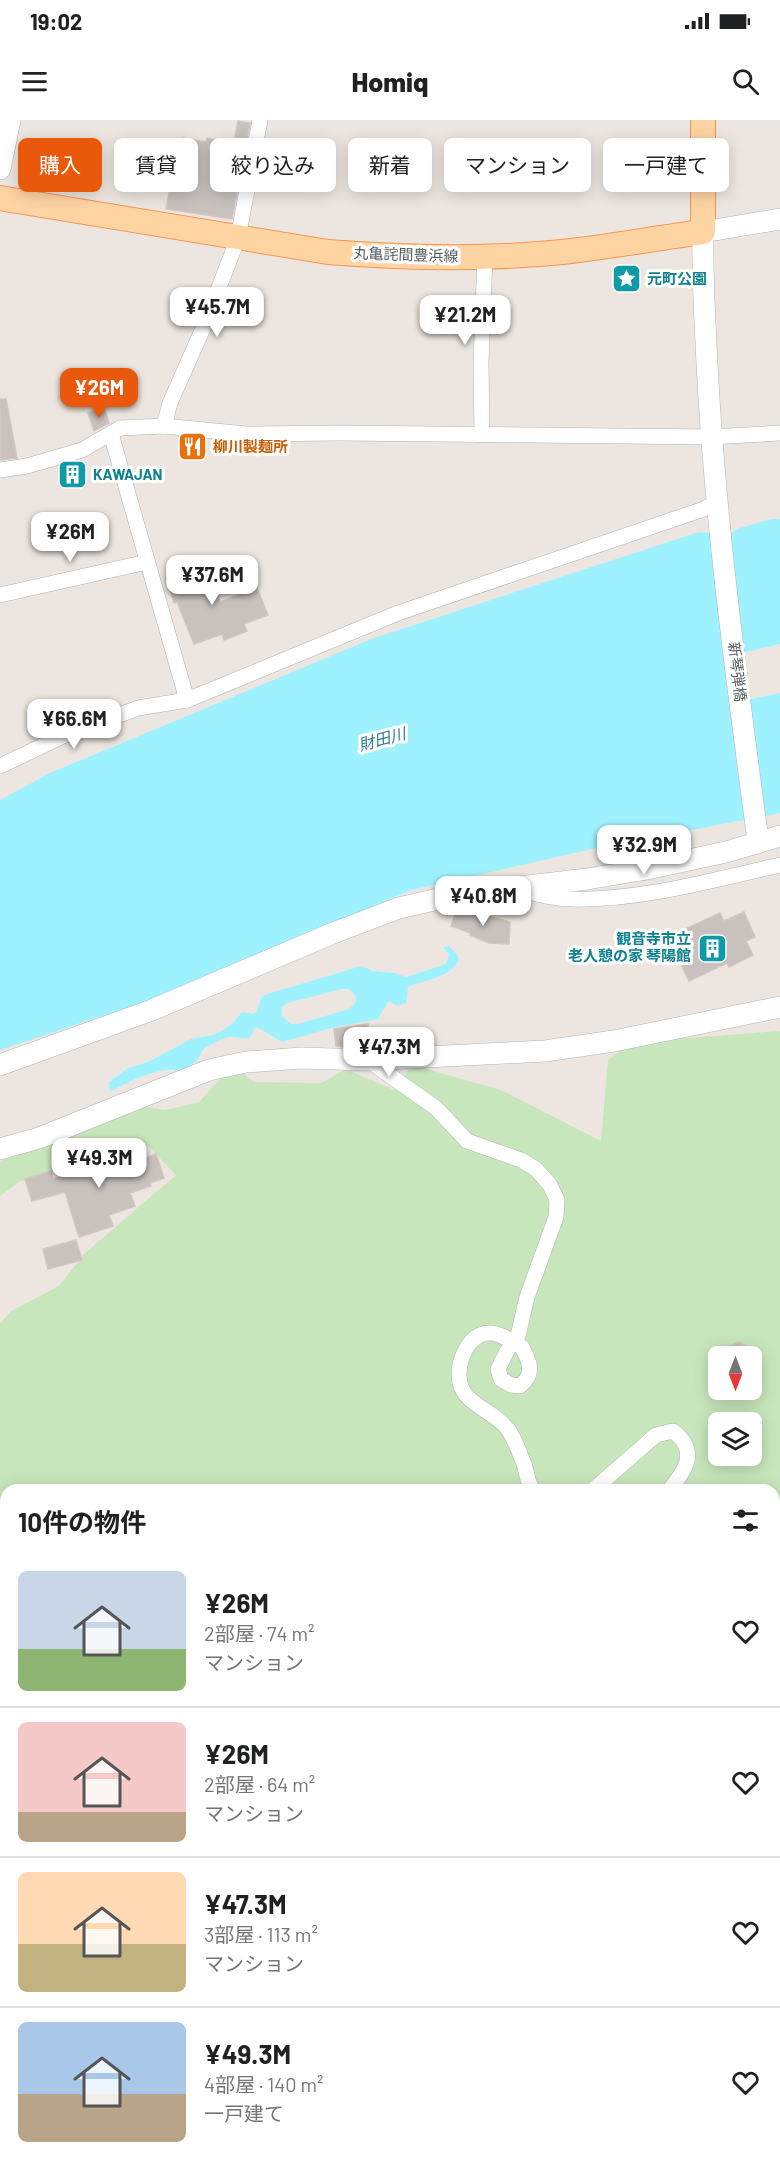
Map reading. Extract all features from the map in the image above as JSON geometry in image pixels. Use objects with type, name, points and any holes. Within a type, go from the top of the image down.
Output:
[{"type":"main road","points":[[703,120],[703,232]]},
{"type":"main road","name":"丸亀詫間豊浜線","points":[[0,198],[328,252],[373,255],[485,257],[562,252],[703,232]]},
{"type":"street","points":[[0,169],[10,120]]},
{"type":"street","points":[[164,426],[170,403],[205,324],[238,238],[260,120]]},
{"type":"street","points":[[703,232],[780,219]]},
{"type":"street","name":"新琴弾橋","points":[[703,232],[702,264],[717,511],[756,833]]},
{"type":"street","points":[[482,435],[481,362],[485,257]]},
{"type":"street","points":[[0,470],[27,466],[82,450],[120,428],[164,426],[246,434],[711,437],[780,433]]},
{"type":"street","points":[[111,434],[187,700]]},
{"type":"street","points":[[0,766],[63,736],[138,708],[187,700],[398,614],[704,509],[717,511]]},
{"type":"street","points":[[0,595],[147,562]]},
{"type":"street","points":[[0,1065],[152,1010],[399,908],[460,894],[588,879],[647,869],[726,852],[756,833],[780,836]]},
{"type":"street","points":[[507,887],[569,899],[615,897],[684,886],[780,866]]},
{"type":"street","points":[[0,1149],[39,1138],[209,1070],[246,1062],[301,1058],[368,1060],[545,1051],[614,1041],[780,1007]]},
{"type":"street","points":[[368,1060],[436,1108],[467,1141],[521,1160],[536,1169],[550,1185],[557,1200],[556,1217],[527,1297],[518,1336]]},
{"type":"street","points":[[507,1351],[498,1369],[501,1379],[510,1385],[520,1386],[527,1380],[531,1369],[522,1347],[491,1332],[479,1335],[467,1345],[459,1369],[460,1385],[467,1397],[502,1421],[524,1464],[529,1484]]},
{"type":"street","points":[[600,1484],[656,1435],[673,1431],[679,1436],[688,1452],[685,1471],[674,1484]]},
{"type":"green space","points":[[780,1031],[780,1484],[0,1484],[0,1323],[11,1311],[59,1286],[84,1254],[176,1175],[147,1145],[19,1182],[0,1196],[0,1161],[145,1107],[165,1110],[199,1102],[223,1076],[241,1072],[254,1082],[321,1083],[346,1069],[394,1090],[412,1065],[501,1090],[601,1141],[608,1060],[632,1042]]},
{"type":"water","points":[[780,519],[780,627],[738,631],[746,700],[780,693],[780,813],[588,850],[411,890],[152,999],[0,1050],[0,800],[50,773],[374,638],[699,532],[727,535],[740,528]]},
{"type":"water","points":[[449,946],[456,953],[459,959],[456,965],[444,974],[408,987],[406,1003],[398,1006],[388,1002],[378,1019],[331,1028],[282,1042],[257,1027],[254,1028],[250,1037],[230,1037],[211,1044],[203,1050],[196,1061],[183,1069],[152,1073],[110,1092],[109,1082],[128,1068],[148,1062],[191,1039],[213,1035],[233,1023],[242,1012],[253,1014],[257,1012],[264,995],[358,967],[406,977],[444,965],[449,954],[443,947]],"holes":[[[349,989],[355,995],[356,1002],[349,1009],[298,1024],[291,1024],[282,1016],[282,1007],[287,1003]]]},
{"type":"building","points":[[238,121],[250,123],[247,138],[235,138]]},
{"type":"building","points":[[207,138],[210,139],[210,192],[237,192],[232,219],[166,209],[169,192],[198,192],[198,141],[206,142]]},
{"type":"building","points":[[0,399],[6,399],[17,458],[0,460]]},
{"type":"building","points":[[104,408],[109,423],[94,431],[88,413]]},
{"type":"building","name":"柳川製麺所","points":[[185,438],[199,439],[199,457],[185,457]]},
{"type":"building","name":"KAWAJAN","points":[[77,462],[83,484],[68,488],[62,466]]},
{"type":"building","points":[[208,564],[220,602],[257,588],[268,615],[244,624],[247,631],[224,640],[222,634],[194,644],[177,602],[174,603],[166,577]]},
{"type":"building","points":[[457,909],[510,922],[509,944],[489,943],[451,926]]},
{"type":"building","name":"観音寺市立 老人憩の家 琴陽館","points":[[744,912],[755,937],[746,941],[753,955],[729,967],[727,963],[689,981],[668,937],[720,913],[724,921]]},
{"type":"building","points":[[368,1024],[366,1047],[336,1046],[334,1029]]},
{"type":"building","points":[[140,1150],[143,1159],[156,1154],[164,1178],[150,1183],[151,1186],[130,1193],[135,1206],[109,1215],[113,1226],[79,1237],[65,1192],[32,1201],[25,1179],[51,1171],[53,1179]]},
{"type":"building","points":[[76,1240],[82,1260],[48,1269],[43,1249]]},
{"type":"building","points":[[738,1342],[746,1346],[731,1346]]},
{"type":"waterway","name":"財田川","points":[[709,647],[780,630]]},
{"type":"place","name":"元町公園","points":[[626,279]]},
{"type":"place","name":"柳川製麺所","points":[[192,447]]},
{"type":"place","name":"KAWAJAN","points":[[72,475]]},
{"type":"place","name":"観音寺市立 老人憩の家 琴陽館","points":[[712,948]]}]
